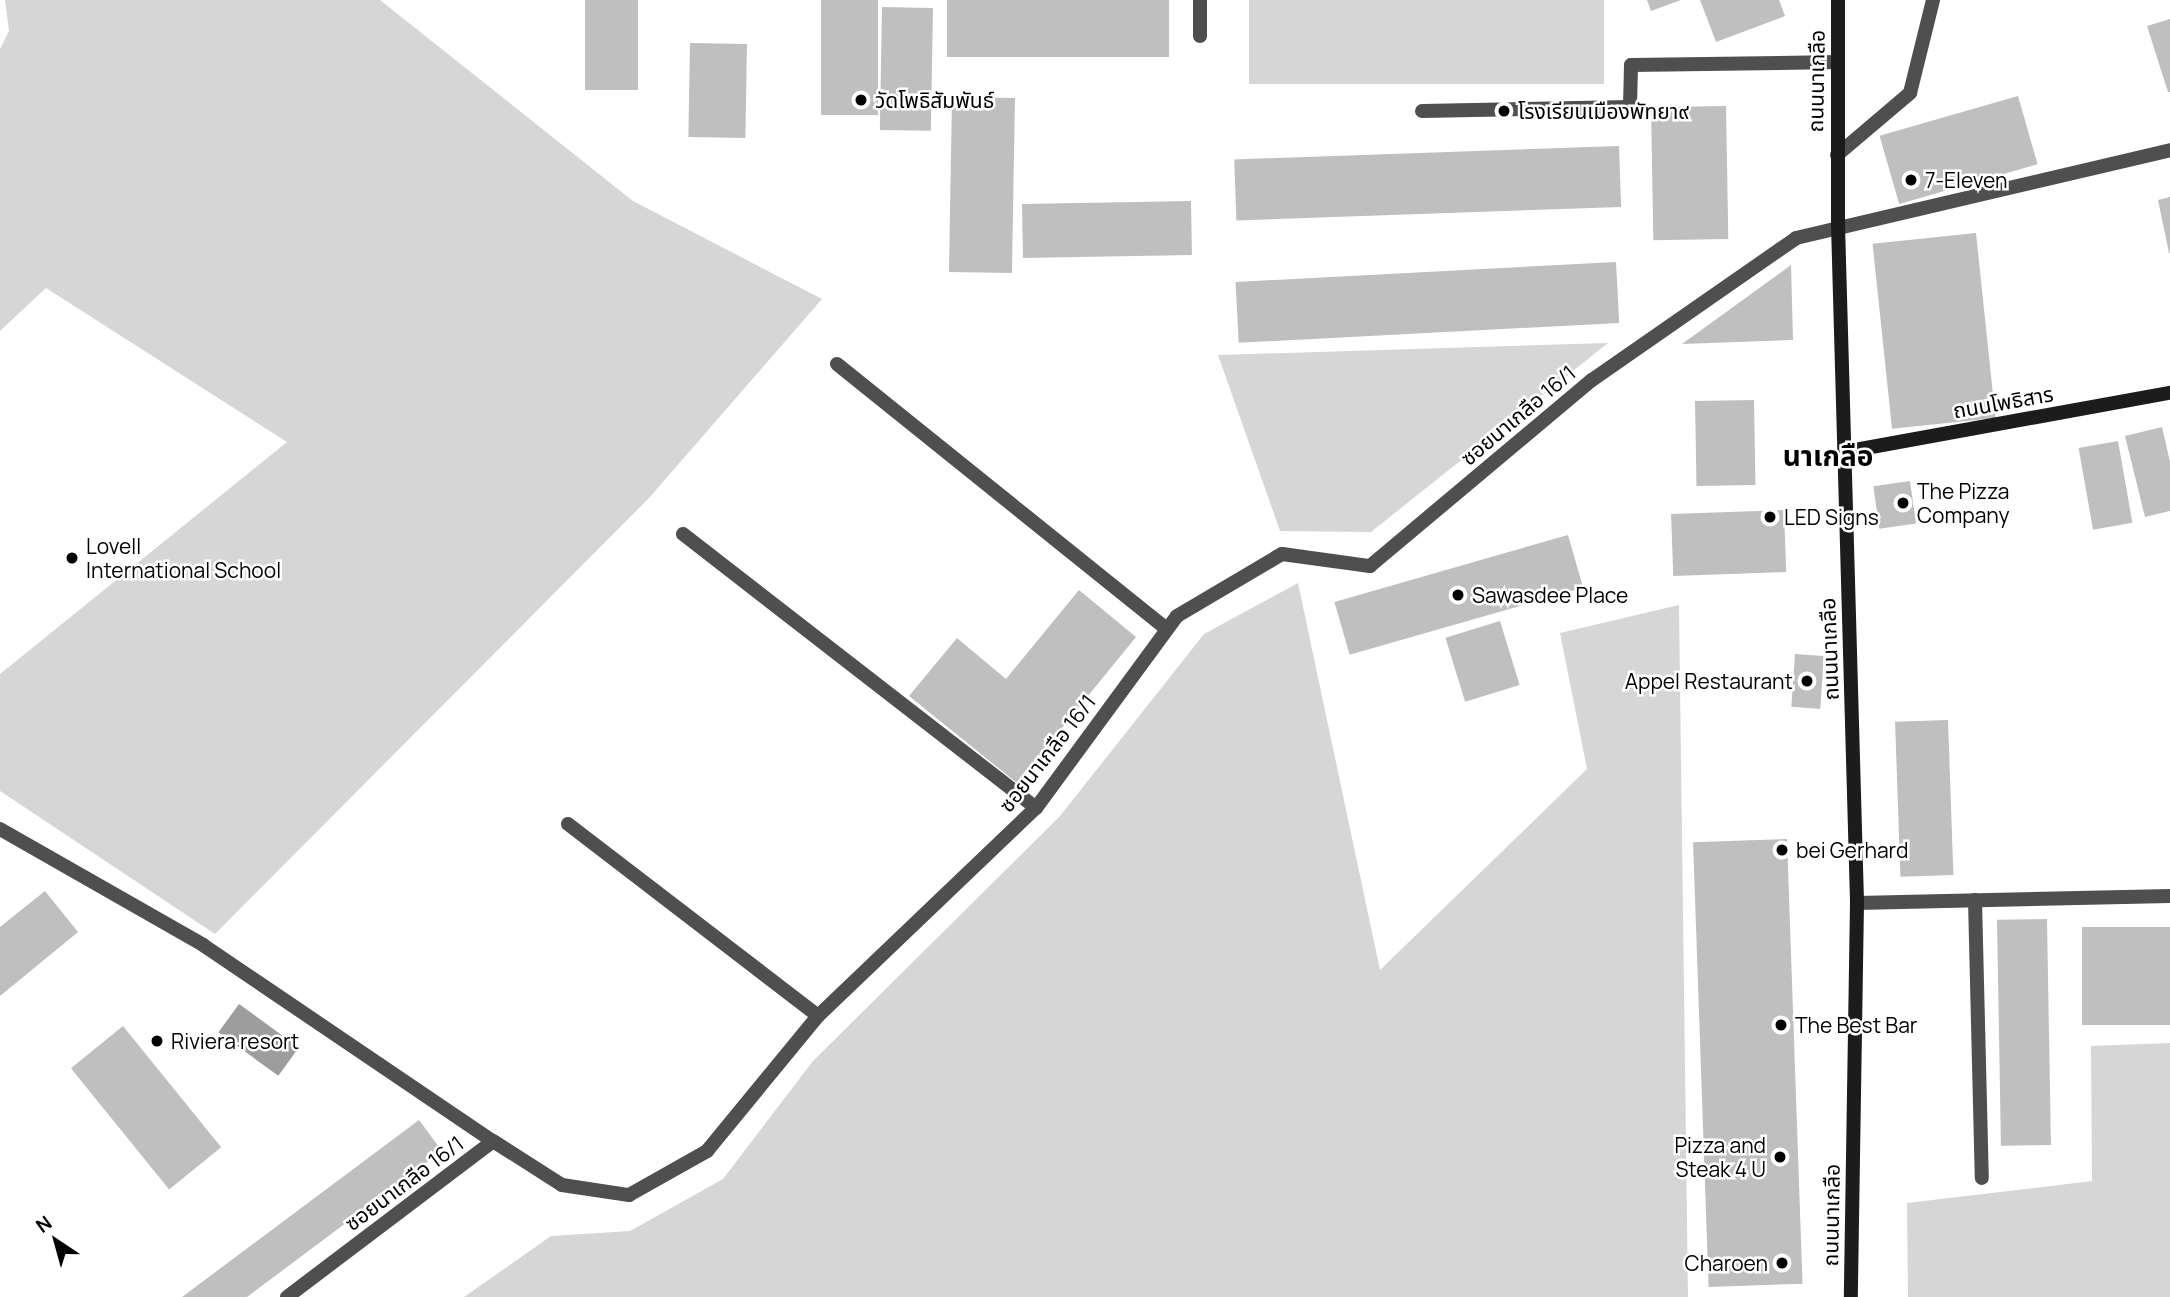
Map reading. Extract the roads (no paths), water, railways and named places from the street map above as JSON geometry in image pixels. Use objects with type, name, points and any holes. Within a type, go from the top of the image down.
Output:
[{"type":"street","points":[[1200,0],[1200,36]]},
{"type":"street","name":"ถนนนาเกลือ","points":[[1838,0],[1838,225],[1857,902],[1851,1297]]},
{"type":"street","points":[[1837,155],[1910,93],[1933,0]]},
{"type":"street","points":[[1422,111],[1630,107],[1631,65],[1838,62]]},
{"type":"street","name":"ซอยนาเกลือ 16/1","points":[[287,1297],[494,1141],[562,1185],[629,1195],[707,1151],[818,1016],[1035,807],[1177,616],[1282,554],[1370,566],[1592,380],[1797,238],[1838,225],[2170,150]]},
{"type":"street","points":[[837,363],[1167,629]]},
{"type":"street","name":"ถนนโพธิสาร","points":[[1844,452],[2170,393]]},
{"type":"street","points":[[683,534],[1035,807]]},
{"type":"street","points":[[568,824],[818,1016]]},
{"type":"street","points":[[0,829],[203,945],[494,1141]]},
{"type":"street","points":[[1857,902],[2170,896]]},
{"type":"street","points":[[1975,900],[1982,1178]]},
{"type":"place","name":"วัดโพธิสัมพันธ์","points":[[861,100]]},
{"type":"place","name":"โรงเรียนเมืองพัทยา๙","points":[[1504,111]]},
{"type":"place","name":"7-Eleven","points":[[1911,180]]},
{"type":"place","name":"The Pizza Company","points":[[1903,503]]},
{"type":"place","name":"LED Signs","points":[[1770,517]]},
{"type":"place","name":"Lovell International School","points":[[72,558]]},
{"type":"place","name":"Sawasdee Place","points":[[1458,595]]},
{"type":"place","name":"Appel Restaurant","points":[[1807,681]]},
{"type":"place","name":"bei Gerhard","points":[[1782,850]]},
{"type":"place","name":"The Best Bar","points":[[1781,1025]]},
{"type":"place","name":"Riviera resort","points":[[157,1041]]},
{"type":"place","name":"Pizza and Steak 4 U","points":[[1780,1157]]},
{"type":"place","name":"Charoen","points":[[1782,1263]]},
{"type":"district","name":"นาเกลือ","points":[[1828,455]]}]
